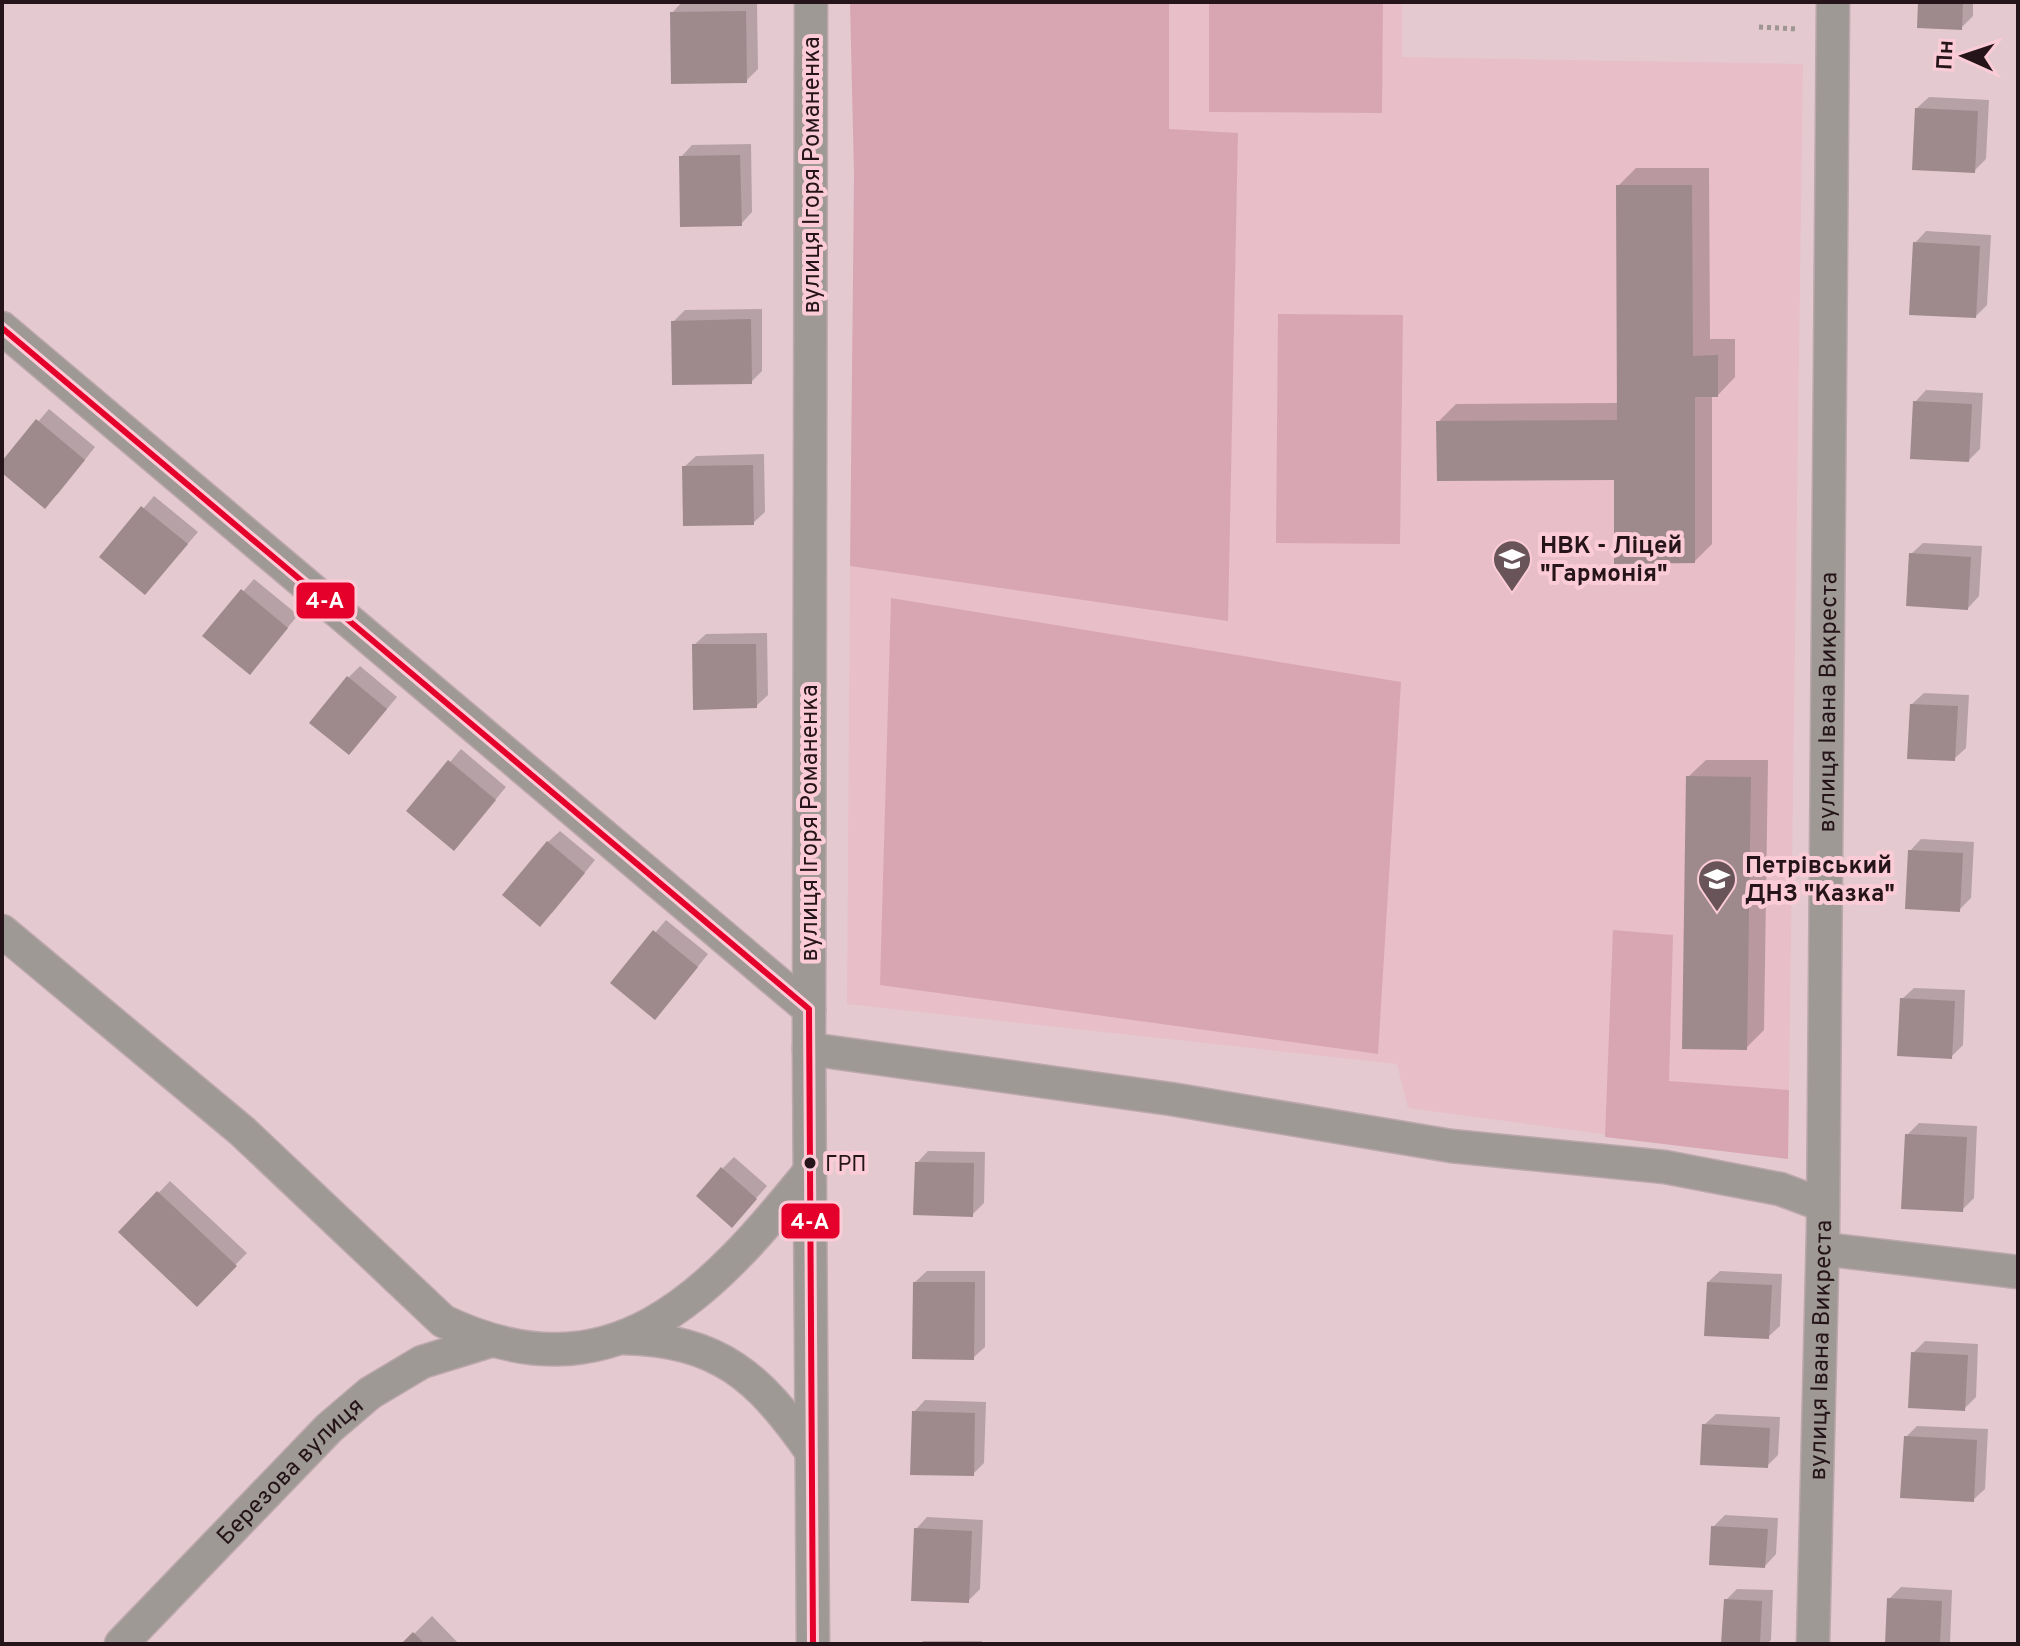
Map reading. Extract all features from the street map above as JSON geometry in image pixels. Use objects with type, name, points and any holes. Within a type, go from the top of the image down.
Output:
[{"type":"street","name":"вулиця Ігоря Романенка","points":[[811,2],[809,1049],[813,1644]]},
{"type":"street","name":"вулиця Івана Викреста","points":[[1813,1644],[1823,1249],[1833,2]]},
{"type":"street","points":[[2,328],[809,1009]]},
{"type":"street","points":[[2,931],[242,1131],[443,1321],[490,1341],[521,1348],[563,1350],[620,1338],[652,1339],[683,1345],[742,1372],[767,1392],[811,1451]]},
{"type":"street","points":[[809,1049],[1186,1101],[1451,1146],[1665,1167],[1780,1189],[1823,1205]]},
{"type":"street","points":[[620,1338],[681,1307],[721,1272],[810,1171]]},
{"type":"street","points":[[1823,1249],[2018,1272]]},
{"type":"street","name":"Березова вулиця","points":[[121,1644],[329,1428],[370,1393],[422,1362],[490,1341]]},
{"type":"shaded area","points":[[850,2],[1169,2],[1169,129],[1238,133],[1228,621],[850,566],[854,176]]},
{"type":"shaded area","name":"НВК - Ліцей \"Гармонія\"","points":[[1169,2],[1402,2],[1402,57],[1803,64],[1788,1159],[1408,1108],[1397,1064],[847,1004],[850,566],[1227,620],[1238,134],[1169,130]]},
{"type":"shaded area","points":[[1209,2],[1383,2],[1382,113],[1209,112]]},
{"type":"shaded area","points":[[1278,314],[1403,315],[1400,544],[1276,543]]},
{"type":"shaded area","points":[[891,598],[1401,682],[1378,1054],[880,985]]},
{"type":"shaded area","points":[[1613,930],[1673,935],[1669,1081],[1789,1090],[1788,1159],[1605,1137]]},
{"type":"building","points":[[1918,2],[1963,2],[1962,30],[1917,28]]},
{"type":"building","points":[[746,11],[747,83],[671,84],[670,12]]},
{"type":"building","points":[[1915,108],[1978,111],[1975,173],[1912,170]]},
{"type":"building","points":[[740,155],[742,226],[680,227],[679,156]]},
{"type":"building","points":[[1616,185],[1692,185],[1693,356],[1718,355],[1718,397],[1695,397],[1695,563],[1614,564],[1614,480],[1437,481],[1436,421],[1617,420]]},
{"type":"building","points":[[1913,242],[1980,246],[1976,318],[1909,315]]},
{"type":"building","points":[[751,319],[752,384],[672,385],[671,321]]},
{"type":"building","points":[[1913,401],[1972,404],[1969,462],[1910,459]]},
{"type":"building","points":[[36,419],[85,460],[45,509],[2,473],[2,461]]},
{"type":"building","points":[[753,465],[754,525],[683,526],[682,466]]},
{"type":"building","points":[[141,506],[188,544],[145,595],[99,557]]},
{"type":"building","points":[[1909,553],[1971,557],[1968,610],[1906,606]]},
{"type":"building","points":[[241,589],[288,628],[250,675],[202,636]]},
{"type":"building","points":[[692,644],[756,644],[757,708],[693,710]]},
{"type":"building","points":[[347,676],[387,709],[349,755],[309,723]]},
{"type":"building","points":[[1910,704],[1958,706],[1955,761],[1907,759]]},
{"type":"building","points":[[448,760],[496,800],[454,851],[406,811]]},
{"type":"building","name":"Петрівський ДНЗ \"Казка\"","points":[[1686,776],[1751,777],[1747,1050],[1682,1049]]},
{"type":"building","points":[[547,841],[585,873],[540,927],[502,895]]},
{"type":"building","points":[[1908,850],[1963,853],[1960,912],[1905,909]]},
{"type":"building","points":[[653,930],[698,967],[655,1020],[610,983]]},
{"type":"building","points":[[1900,998],[1955,1001],[1952,1059],[1897,1056]]},
{"type":"building","points":[[1905,1134],[1967,1137],[1963,1212],[1901,1209]]},
{"type":"building","points":[[915,1162],[974,1163],[973,1217],[913,1215]]},
{"type":"building","name":"ГРП","points":[[721,1167],[757,1199],[732,1228],[696,1196]]},
{"type":"building","points":[[157,1191],[237,1266],[197,1307],[118,1232]]},
{"type":"building","points":[[913,1282],[975,1282],[974,1360],[912,1359]]},
{"type":"building","points":[[1707,1282],[1772,1285],[1769,1339],[1704,1336]]},
{"type":"building","points":[[1911,1352],[1968,1355],[1965,1411],[1908,1408]]},
{"type":"building","points":[[912,1411],[975,1413],[974,1476],[910,1475]]},
{"type":"building","points":[[1702,1424],[1770,1428],[1768,1468],[1700,1465]]},
{"type":"building","points":[[1904,1436],[1977,1440],[1974,1502],[1900,1498]]},
{"type":"building","points":[[1711,1526],[1768,1529],[1765,1568],[1709,1565]]},
{"type":"building","points":[[914,1528],[972,1531],[969,1603],[911,1601]]},
{"type":"building","points":[[1887,1598],[1942,1601],[1940,1644],[1885,1644]]},
{"type":"building","points":[[1724,1599],[1762,1601],[1760,1644],[1721,1644]]},
{"type":"building","points":[[413,1632],[425,1644],[401,1644]]},
{"type":"transit line","name":"4-А","points":[[2,328],[809,1009],[813,1644]]},
{"type":"place","name":"НВК - Ліцей \"Гармонія\"","points":[[1512,593]]},
{"type":"place","name":"Петрівський ДНЗ \"Казка\"","points":[[1717,913]]},
{"type":"place","name":"ГРП","points":[[810,1163]]}]
